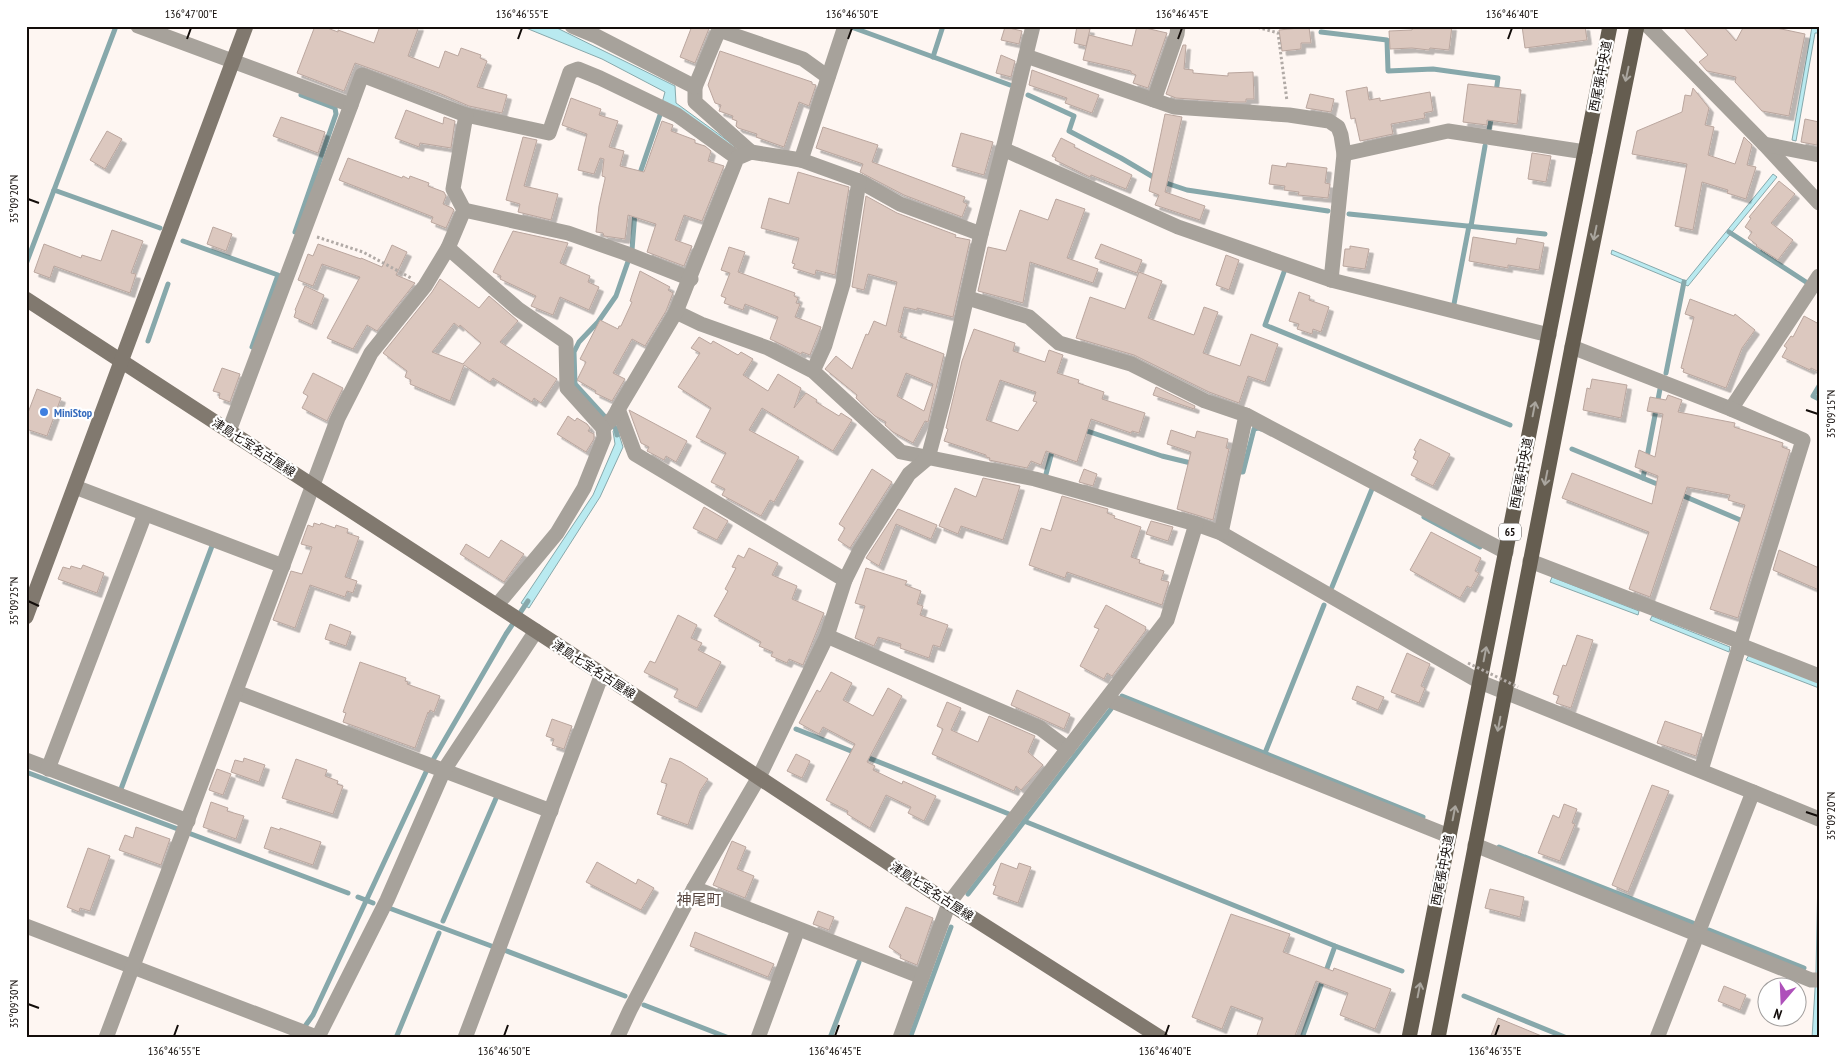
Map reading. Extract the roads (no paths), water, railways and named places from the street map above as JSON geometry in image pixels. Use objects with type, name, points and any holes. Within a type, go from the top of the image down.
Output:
[{"type":"main road","points":[[27,614],[246,26]]},
{"type":"main road","name":"西尾張中央道","points":[[1409,1038],[1610,26]]},
{"type":"main road","name":"西尾張中央道","points":[[1438,1038],[1475,845],[1511,689],[1530,561],[1637,26]]},
{"type":"main road","name":"津島七宝名古屋線","points":[[26,299],[532,628],[949,903],[1161,1038]]},
{"type":"street","points":[[138,26],[351,105]]},
{"type":"street","points":[[572,26],[596,36],[695,87]]},
{"type":"street","points":[[801,160],[844,26]]},
{"type":"street","points":[[617,1038],[694,888],[759,777],[827,636],[845,580],[859,552],[909,474],[928,458],[1033,26]]},
{"type":"street","points":[[1154,100],[1177,34],[1178,26]]},
{"type":"street","points":[[1648,26],[1819,203]]},
{"type":"street","points":[[744,155],[695,102],[695,87],[719,30],[803,59],[828,77]]},
{"type":"street","points":[[1026,56],[1174,107],[1289,115],[1329,121],[1338,127],[1344,154],[1331,280]]},
{"type":"street","points":[[229,431],[362,75],[466,115],[549,133],[570,72],[578,69],[677,115],[744,155],[801,160],[858,181],[900,204],[981,234]]},
{"type":"street","points":[[466,115],[453,189],[464,210],[568,233],[629,254],[691,279]]},
{"type":"street","points":[[1344,154],[1448,132],[1585,152]]},
{"type":"street","points":[[1764,144],[1819,155]]},
{"type":"street","points":[[1003,149],[1178,227],[1331,280],[1549,335]]},
{"type":"street","points":[[497,606],[557,533],[584,488],[610,420],[676,312],[744,155]]},
{"type":"street","points":[[813,371],[825,345],[842,284],[858,181]]},
{"type":"street","points":[[106,1038],[338,418],[371,352],[425,286],[448,248],[464,210]]},
{"type":"street","points":[[448,248],[518,309],[566,342],[567,388],[610,420],[635,454],[845,580]]},
{"type":"street","points":[[1731,409],[1819,276]]},
{"type":"street","points":[[968,298],[1029,317],[1059,343],[1130,364],[1205,401],[1246,415],[1506,552]]},
{"type":"street","points":[[676,312],[701,324],[768,348],[813,371],[901,452],[1035,479],[1196,524],[1221,533],[1480,682],[1511,689],[1818,818]]},
{"type":"street","points":[[1572,347],[1731,409],[1803,440],[1700,770]]},
{"type":"street","points":[[1221,533],[1246,415]]},
{"type":"street","points":[[75,487],[283,566]]},
{"type":"street","points":[[48,769],[145,514]]},
{"type":"street","points":[[900,1038],[949,903],[1167,620],[1196,524]]},
{"type":"street","points":[[1530,561],[1741,643],[1819,676]]},
{"type":"street","points":[[26,926],[311,1035],[387,900],[436,767],[532,628]]},
{"type":"street","points":[[827,636],[1040,728],[1068,749]]},
{"type":"street","points":[[465,1038],[602,674]]},
{"type":"street","points":[[236,692],[551,811]]},
{"type":"street","points":[[1107,699],[1449,836]]},
{"type":"street","points":[[26,760],[185,828]]},
{"type":"street","points":[[1657,1038],[1753,792]]},
{"type":"street","points":[[1475,845],[1698,935],[1816,980]]},
{"type":"street","points":[[694,888],[922,977]]},
{"type":"street","points":[[758,1038],[798,929]]},
{"type":"water","points":[[521,26],[553,26],[675,86],[676,103],[735,146],[734,149],[662,103],[665,92],[602,59]]},
{"type":"water","points":[[1812,27],[1819,28],[1819,33],[1815,33],[1796,141],[1792,140]]},
{"type":"water","points":[[1773,174],[1777,177],[1688,286],[1611,254],[1612,250],[1686,281]]},
{"type":"water","points":[[617,428],[623,447],[600,497],[529,608],[521,603],[593,495],[615,444],[613,431]]},
{"type":"water","points":[[1552,577],[1639,611],[1638,615],[1550,582]]},
{"type":"water","points":[[1652,616],[1730,647],[1729,652],[1650,620]]},
{"type":"water","points":[[1749,655],[1819,682],[1819,688],[1746,660]]},
{"type":"water","points":[[1819,823],[1819,1038],[1812,1038],[1816,973]]},
{"type":"waterway","points":[[933,57],[943,26]]},
{"type":"waterway","points":[[854,28],[1010,85]]},
{"type":"waterway","points":[[26,264],[115,29]]},
{"type":"waterway","points":[[1321,32],[1387,40],[1388,71],[1433,69],[1498,78],[1496,92]]},
{"type":"waterway","points":[[295,232],[336,114],[335,108],[301,95]]},
{"type":"waterway","points":[[1028,95],[1074,116],[1069,131],[1160,181],[1187,190],[1328,211]]},
{"type":"waterway","points":[[639,176],[661,112]]},
{"type":"waterway","points":[[1489,130],[1492,115]]},
{"type":"waterway","points":[[1471,226],[1485,146]]},
{"type":"waterway","points":[[54,190],[160,228]]},
{"type":"waterway","points":[[617,435],[616,429],[575,384],[574,352],[579,342],[598,322],[616,296],[632,250],[635,212]]},
{"type":"waterway","points":[[1349,214],[1545,234]]},
{"type":"waterway","points":[[1454,304],[1469,226]]},
{"type":"waterway","points":[[1729,232],[1806,282]]},
{"type":"waterway","points":[[183,241],[278,275],[252,347]]},
{"type":"waterway","points":[[1284,272],[1265,325],[1510,425]]},
{"type":"waterway","points":[[1666,373],[1684,282]]},
{"type":"waterway","points":[[148,341],[168,284]]},
{"type":"waterway","points":[[1819,386],[1813,396],[1819,399]]},
{"type":"waterway","points":[[1643,478],[1660,389]]},
{"type":"waterway","points":[[1081,429],[1162,456],[1195,464]]},
{"type":"waterway","points":[[1240,472],[1243,472],[1254,429],[1261,429]]},
{"type":"waterway","points":[[1046,474],[1053,448]]},
{"type":"waterway","points":[[1572,449],[1662,486]]},
{"type":"waterway","points":[[1332,587],[1372,489]]},
{"type":"waterway","points":[[1679,494],[1745,522]]},
{"type":"waterway","points":[[1424,517],[1480,547]]},
{"type":"waterway","points":[[121,789],[212,546]]},
{"type":"waterway","points":[[303,1029],[313,1015],[426,772],[506,634],[528,601]]},
{"type":"waterway","points":[[1265,753],[1324,605]]},
{"type":"waterway","points":[[1122,696],[1423,817]]},
{"type":"waterway","points":[[968,894],[1111,709]]},
{"type":"waterway","points":[[796,729],[856,753]]},
{"type":"waterway","points":[[864,756],[1009,814]]},
{"type":"waterway","points":[[26,772],[348,893]]},
{"type":"waterway","points":[[443,921],[497,796]]},
{"type":"waterway","points":[[1024,821],[1402,971]]},
{"type":"waterway","points":[[1499,847],[1693,923]]},
{"type":"waterway","points":[[358,897],[373,903]]},
{"type":"waterway","points":[[389,908],[494,947]]},
{"type":"waterway","points":[[910,1038],[951,927]]},
{"type":"waterway","points":[[1709,930],[1804,968]]},
{"type":"waterway","points":[[396,1038],[439,933]]},
{"type":"waterway","points":[[1302,1038],[1335,946]]},
{"type":"waterway","points":[[504,950],[625,996]]},
{"type":"waterway","points":[[830,1038],[859,962]]},
{"type":"waterway","points":[[1464,996],[1567,1038]]},
{"type":"waterway","points":[[644,1005],[729,1038]]},
{"type":"place","name":"MiniStop","points":[[44,412]]},
{"type":"district","name":"神尾町","points":[[699,899]]}]
